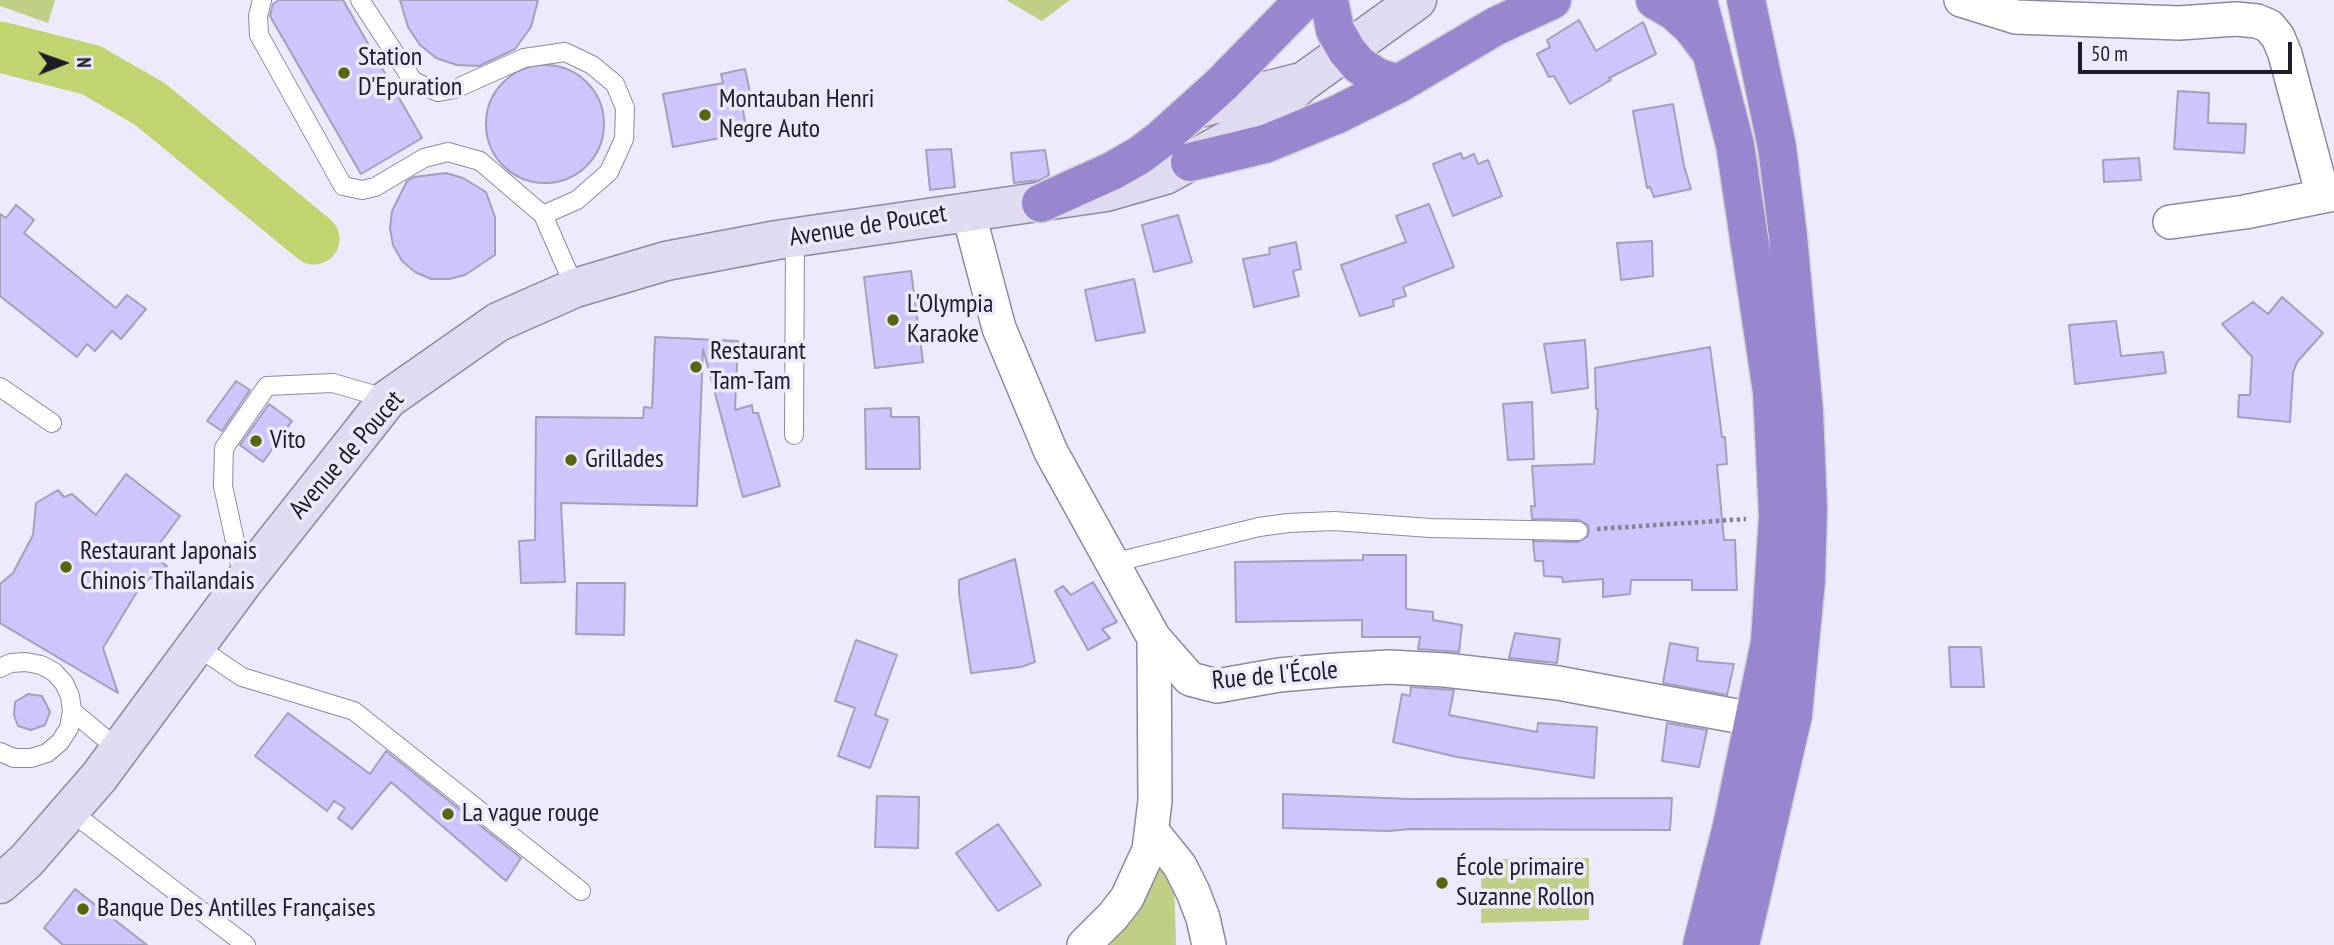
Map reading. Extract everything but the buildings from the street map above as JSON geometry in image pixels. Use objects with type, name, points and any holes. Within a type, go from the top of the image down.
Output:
[{"type":"highway","points":[[1041,203],[1112,171],[1161,139],[1196,109],[1304,0]]},
{"type":"highway","points":[[1329,0],[1335,30],[1347,51],[1359,65],[1377,77],[1398,84]]},
{"type":"highway","points":[[1190,162],[1265,144],[1336,115],[1398,84],[1496,26],[1552,0]]},
{"type":"highway","points":[[1655,0],[1674,11],[1691,26],[1709,49]]},
{"type":"highway","points":[[1698,0],[1735,145],[1772,392],[1778,516],[1770,642],[1732,826],[1702,945]]},
{"type":"highway","points":[[1740,945],[1793,715],[1806,580],[1808,508],[1804,411],[1788,236],[1777,147],[1746,0]]},
{"type":"main road","points":[[1196,109],[1303,82],[1417,0]]},
{"type":"main road","name":"Avenue de Poucet","points":[[0,884],[26,861],[119,750],[244,581],[388,399],[498,322],[575,288],[666,261],[795,237],[1106,192],[1165,174],[1190,162],[1252,127],[1303,82]]},
{"type":"street","points":[[1961,0],[2016,17],[2179,23],[2236,19],[2257,21],[2269,26],[2278,37],[2285,54],[2329,195],[2245,212],[2170,222]]},
{"type":"street","name":"Rue de l'École","points":[[968,211],[999,328],[1051,452],[1154,638],[1190,679],[1217,687],[1279,675],[1336,670],[1389,667],[1446,670],[1558,683],[1753,719]]},
{"type":"street","points":[[1084,945],[1113,916],[1126,898],[1149,850],[1154,801],[1154,638]]},
{"type":"street","points":[[1152,831],[1180,866],[1203,918],[1209,945]]},
{"type":"lane","points":[[262,0],[258,16],[259,35],[343,186],[362,190],[374,187],[424,158],[448,152],[480,161],[543,215],[575,288]]},
{"type":"lane","points":[[360,0],[413,81],[438,92],[455,89],[524,58],[565,52],[592,65],[615,84],[625,108],[624,139],[608,172],[578,200],[543,215]]},
{"type":"lane","points":[[794,435],[795,237]]},
{"type":"lane","points":[[244,581],[223,486],[224,448],[267,387],[333,383],[388,399]]},
{"type":"lane","points":[[0,387],[52,423]]},
{"type":"lane","points":[[1112,563],[1259,527],[1288,523],[1334,521],[1430,528],[1578,531]]},
{"type":"lane","points":[[196,646],[242,677],[354,711],[580,891]]},
{"type":"lane","points":[[0,668],[11,663],[26,662],[41,665],[54,672],[64,683],[70,696],[72,711],[69,728],[60,742],[47,753],[31,758],[14,758],[0,752]]},
{"type":"lane","points":[[72,711],[119,750]]},
{"type":"lane","points":[[70,811],[246,945]]},
{"type":"path","points":[[1578,531],[1778,516]]},
{"type":"green space","points":[[0,0],[55,0],[48,23],[0,6]]},
{"type":"green space","points":[[1006,0],[1070,0],[1042,21]]},
{"type":"green space","points":[[1158,858],[1174,871],[1176,945],[1110,945]]},
{"type":"green space","points":[[1589,858],[1589,920],[1481,923],[1481,859]]},
{"type":"waterway","points":[[0,47],[91,70],[150,104],[314,239]]},
{"type":"place","name":"Station D'Epuration","points":[[344,73]]},
{"type":"place","name":"Montauban Henri Negre Auto","points":[[705,115]]},
{"type":"place","name":"L'Olympia Karaoke","points":[[893,320]]},
{"type":"place","name":"Restaurant Tam-Tam","points":[[696,367]]},
{"type":"place","name":"Vito","points":[[256,441]]},
{"type":"place","name":"Grillades","points":[[571,460]]},
{"type":"place","name":"Restaurant Japonais Chinois Thaïlandais","points":[[66,567]]},
{"type":"place","name":"La vague rouge","points":[[448,814]]},
{"type":"place","name":"École primaire Suzanne Rollon","points":[[1442,883]]},
{"type":"place","name":"Banque Des Antilles Françaises","points":[[83,909]]}]
